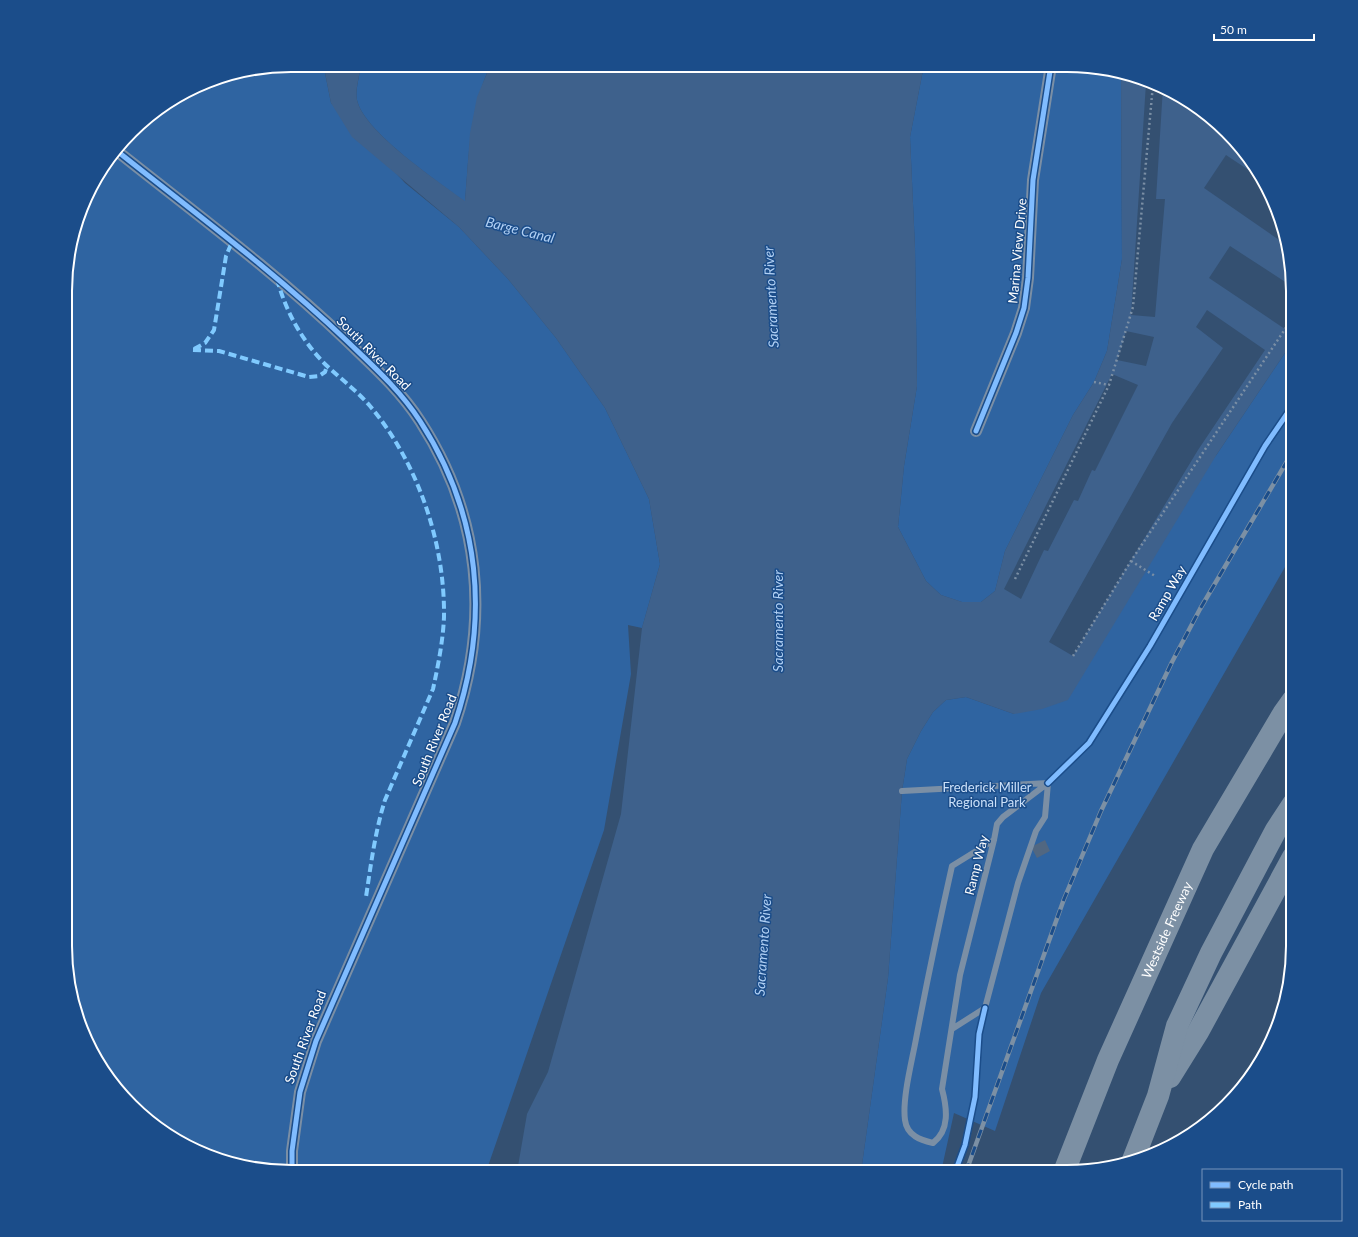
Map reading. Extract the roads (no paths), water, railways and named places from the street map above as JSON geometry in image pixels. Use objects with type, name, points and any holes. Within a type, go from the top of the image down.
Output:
[{"type":"highway","name":"Westside Freeway","points":[[1067,1165],[1108,1060],[1203,849],[1286,710]]},
{"type":"highway","points":[[1135,1154],[1158,1096],[1177,1026],[1211,953],[1276,830],[1286,815]]},
{"type":"highway","points":[[1158,1096],[1198,1032],[1286,870]]},
{"type":"street","name":"Marina View Drive","points":[[976,431],[1014,340],[1024,308],[1028,278],[1033,180],[1050,72]]},
{"type":"street","name":"South River Road","points":[[120,154],[277,278],[325,320],[387,379],[420,421],[435,447],[457,497],[470,540],[476,581],[477,609],[473,654],[465,693],[456,723],[316,1041],[300,1092],[292,1151],[292,1165]]},
{"type":"lane","name":"Ramp Way","points":[[994,840],[952,866],[934,943],[907,1085],[905,1121],[909,1131],[916,1138],[933,1143],[940,1138],[945,1125],[947,1106],[942,1089],[960,975],[994,840],[997,824],[1003,817],[1048,783],[1089,743],[1150,646],[1265,446],[1286,415]]},
{"type":"lane","points":[[902,791],[1048,783],[1045,816],[1036,831],[1018,882],[985,1008],[952,1030]]},
{"type":"water","points":[[325,72],[360,72],[357,100],[363,113],[373,126],[387,141],[421,169],[465,201],[470,133],[477,97],[487,73],[489,72],[923,72],[910,137],[915,248],[917,386],[904,466],[898,527],[926,581],[941,595],[962,602],[981,602],[995,591],[1005,551],[1073,415],[1094,382],[1107,351],[1122,259],[1121,78],[1151,89],[1177,101],[1212,126],[1232,146],[1257,181],[1274,220],[1282,248],[1286,276],[1286,351],[1217,454],[1068,700],[1042,709],[1014,714],[966,697],[946,700],[933,712],[921,731],[907,759],[902,791],[888,978],[862,1165],[518,1165],[527,1114],[548,1072],[621,814],[642,628],[660,564],[649,499],[605,408],[556,338],[508,279],[459,227],[352,137],[331,103]]},
{"type":"railway","points":[[969,1165],[1064,899],[1101,811],[1172,662],[1200,609],[1286,463]]},
{"type":"water label","name":"Barge Canal","points":[[520,230]]},
{"type":"water label","name":"Sacramento River","points":[[771,297]]},
{"type":"water label","name":"Sacramento River","points":[[778,621]]},
{"type":"water label","name":"Sacramento River","points":[[763,945]]},
{"type":"park label","name":"Frederick Miller Regional Park","points":[[987,794]]}]
